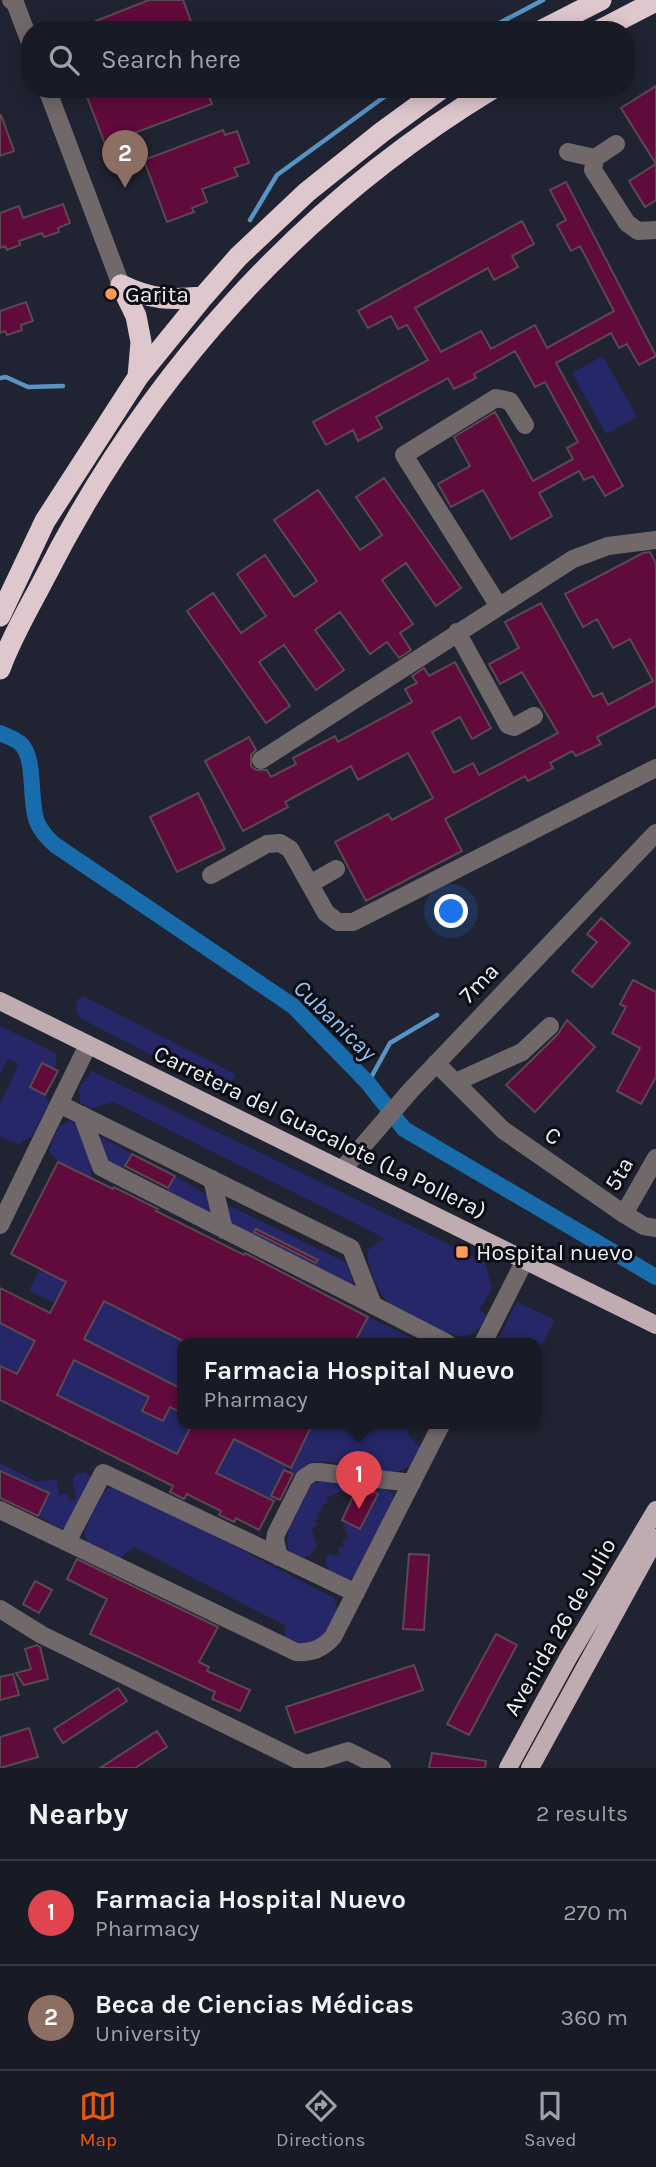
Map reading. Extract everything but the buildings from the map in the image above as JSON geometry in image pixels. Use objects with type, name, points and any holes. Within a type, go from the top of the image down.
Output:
[{"type":"highway","points":[[560,21],[601,0]]},
{"type":"highway","points":[[617,21],[656,1]]},
{"type":"highway","points":[[0,616],[44,521],[138,377],[203,297],[239,257],[307,192],[429,98]]},
{"type":"highway","points":[[0,669],[72,524],[157,393],[259,273],[314,220],[373,170],[477,98]]},
{"type":"highway","points":[[121,285],[139,294],[166,300],[203,297]]},
{"type":"highway","points":[[121,285],[136,316],[141,342],[138,377]]},
{"type":"main road","name":"Carretera del Guacalote (La Pollera)","points":[[0,1001],[656,1325]]},
{"type":"main road","name":"Avenida 26 de Julio","points":[[508,1768],[568,1658],[656,1510]]},
{"type":"main road","name":"Avenida 26 de Julio","points":[[530,1768],[656,1538]]},
{"type":"street","points":[[11,0],[15,3],[22,21]]},
{"type":"street","points":[[50,98],[121,285]]},
{"type":"street","points":[[568,152],[595,158],[616,144]]},
{"type":"street","points":[[595,158],[593,170],[627,223],[638,230],[656,230]]},
{"type":"street","points":[[498,605],[404,455],[496,398],[510,401],[526,425]]},
{"type":"street","points":[[261,760],[573,559],[608,545],[656,540]]},
{"type":"street","points":[[457,632],[508,725],[513,727],[534,716]]},
{"type":"street","points":[[211,875],[267,844],[280,843],[290,849],[326,913],[338,922],[353,922],[656,768]]},
{"type":"street","name":"7ma","points":[[342,1170],[436,1063],[648,854],[656,833]]},
{"type":"street","points":[[310,884],[336,869]]},
{"type":"street","points":[[456,1082],[522,1052],[550,1026]]},
{"type":"street","points":[[0,1224],[88,1045]]},
{"type":"street","name":"C","points":[[436,1063],[503,1130],[624,1214],[644,1226],[656,1228]]},
{"type":"street","points":[[59,1104],[351,1248],[373,1305]]},
{"type":"street","points":[[82,1115],[101,1167],[437,1338]]},
{"type":"street","name":"5ta","points":[[624,1214],[656,1158]]},
{"type":"street","points":[[212,1180],[224,1230]]},
{"type":"street","points":[[486,1338],[525,1260]]},
{"type":"street","points":[[0,1510],[296,1652],[316,1650],[326,1645],[333,1637],[439,1429]]},
{"type":"street","points":[[279,1556],[276,1534],[304,1478],[309,1474],[319,1472],[412,1483]]},
{"type":"street","points":[[67,1542],[103,1473],[356,1593]]},
{"type":"street","points":[[0,1609],[42,1635],[306,1763],[348,1751],[382,1768]]},
{"type":"shaded area","points":[[603,356],[637,417],[606,434],[572,373]]},
{"type":"shaded area","points":[[83,996],[235,1074],[232,1080],[219,1090],[80,1018],[76,1010],[78,999]]},
{"type":"shaded area","points":[[0,1026],[56,1053],[56,1065],[52,1068],[42,1063],[30,1086],[45,1095],[49,1102],[32,1136],[19,1144],[0,1137],[0,1103],[19,1064],[8,1059],[0,1074]]},
{"type":"shaded area","points":[[92,1071],[485,1262],[492,1289],[479,1310],[488,1316],[481,1327],[465,1336],[457,1336],[402,1311],[386,1300],[372,1276],[368,1250],[384,1238],[114,1102],[91,1108],[80,1103],[79,1088]]},
{"type":"shaded area","points":[[72,1120],[76,1122],[89,1156],[92,1179],[58,1162],[49,1151],[59,1126]]},
{"type":"shaded area","points":[[99,1138],[132,1154],[122,1173],[106,1160]]},
{"type":"shaded area","points":[[175,1176],[207,1195],[215,1220],[165,1195]]},
{"type":"shaded area","points":[[228,1207],[347,1263],[354,1284],[351,1285],[235,1229],[227,1212]]},
{"type":"shaded area","points":[[40,1269],[66,1282],[55,1304],[29,1290]]},
{"type":"shaded area","points":[[91,1294],[177,1338],[177,1386],[71,1333],[93,1322],[100,1309],[87,1302]]},
{"type":"shaded area","points":[[517,1302],[555,1320],[541,1347],[541,1338],[499,1338]]},
{"type":"shaded area","points":[[368,1317],[412,1338],[357,1338]]},
{"type":"shaded area","points":[[0,1323],[48,1348],[28,1354],[22,1364],[31,1381],[0,1366]]},
{"type":"shaded area","points":[[60,1353],[177,1411],[177,1429],[199,1429],[187,1458],[42,1387],[63,1383],[68,1373]]},
{"type":"shaded area","points":[[310,1429],[410,1429],[407,1434],[421,1449],[412,1465],[393,1474],[325,1461],[309,1463],[294,1474],[289,1472]]},
{"type":"shaded area","points":[[221,1433],[287,1465],[269,1499],[203,1467]]},
{"type":"shaded area","points":[[0,1463],[37,1482],[56,1479],[59,1495],[67,1493],[69,1501],[76,1499],[72,1481],[76,1474],[85,1472],[92,1478],[67,1526],[61,1529],[38,1516],[48,1493],[0,1471]]},
{"type":"shaded area","points":[[338,1479],[343,1484],[343,1491],[327,1497],[328,1502],[322,1505],[323,1510],[317,1512],[317,1526],[311,1528],[317,1546],[310,1555],[303,1558],[291,1554],[287,1537],[289,1527],[311,1483]]},
{"type":"shaded area","points":[[359,1485],[384,1488],[395,1498],[356,1577],[348,1580],[329,1572],[325,1560],[329,1553],[334,1556],[340,1554],[338,1548],[344,1546],[342,1540],[348,1538],[342,1520],[360,1529],[377,1494]]},
{"type":"shaded area","points":[[111,1486],[119,1486],[334,1598],[338,1610],[329,1628],[312,1643],[284,1640],[286,1626],[134,1547],[119,1559],[88,1543],[84,1531],[104,1491]]},
{"type":"waterway","points":[[503,21],[543,0]]},
{"type":"waterway","points":[[250,220],[277,175],[383,98]]},
{"type":"waterway","points":[[0,378],[6,377],[28,387],[63,386]]},
{"type":"waterway","name":"Cubanicay","points":[[0,733],[20,743],[25,750],[31,769],[35,815],[41,830],[55,845],[293,1006],[368,1083],[404,1129],[656,1277]]},
{"type":"waterway","points":[[368,1083],[390,1043],[437,1015]]},
{"type":"place","name":"Beca de Ciencias Médicas","points":[[125,188]]},
{"type":"place","name":"Garita","points":[[111,294]]},
{"type":"place","name":"Hospital nuevo","points":[[462,1252]]},
{"type":"place","name":"Farmacia Hospital Nuevo","points":[[359,1509]]}]
